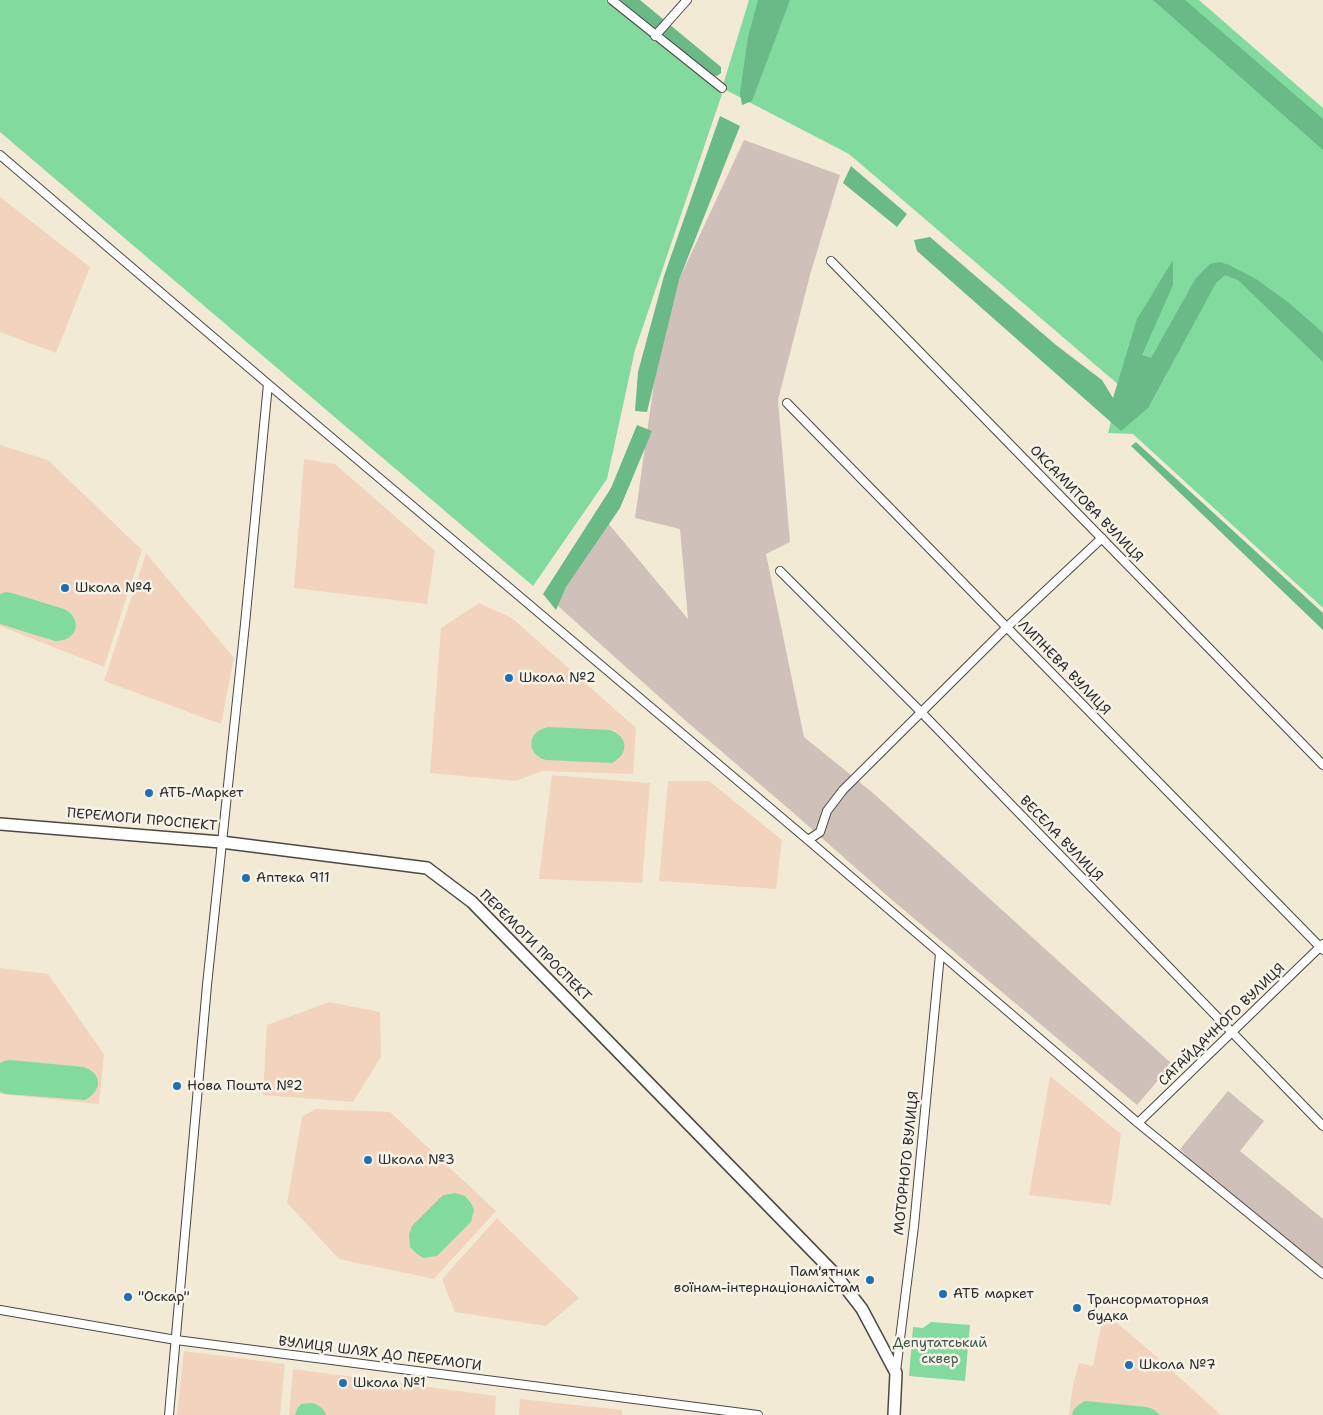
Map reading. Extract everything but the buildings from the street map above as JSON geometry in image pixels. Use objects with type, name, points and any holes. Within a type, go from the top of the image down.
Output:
[{"type":"street","points":[[612,0],[722,88]]},
{"type":"street","points":[[655,36],[687,0]]},
{"type":"street","points":[[0,155],[808,840],[1138,1123],[1323,1274]]},
{"type":"street","name":"ОКСАМИТОВА ВУЛИЦЯ","points":[[831,261],[1323,764]]},
{"type":"street","points":[[169,1415],[221,842],[245,624],[268,384]]},
{"type":"street","name":"ЛИПНЕВА ВУЛИЦЯ","points":[[788,403],[1322,947]]},
{"type":"street","points":[[808,840],[820,832],[827,811],[843,790],[1007,627],[1102,538]]},
{"type":"street","name":"ВЕСЕЛА ВУЛИЦЯ","points":[[780,571],[922,713],[1323,1126]]},
{"type":"street","name":"ПЕРЕМОГИ ПРОСПЕКТ","points":[[0,824],[221,842],[427,868],[472,902],[835,1274],[862,1309],[896,1373]]},
{"type":"street","name":"САГАЙДАЧНОГО ВУЛИЦЯ","points":[[1138,1123],[1322,947]]},
{"type":"street","name":"МОТОРНОГО ВУЛИЦЯ","points":[[896,1373],[914,1226],[940,954]]},
{"type":"street","name":"ВУЛИЦЯ ШЛЯХ ДО ПЕРЕМОГИ","points":[[0,1310],[176,1340],[758,1415]]},
{"type":"street","points":[[894,1415],[896,1373]]},
{"type":"shaded area","points":[[744,140],[840,175],[810,275],[778,400],[790,542],[766,554],[804,737],[873,793],[1172,1064],[1137,1105],[892,900],[686,721],[549,598],[608,523],[688,619],[680,529],[635,518],[664,312]]},
{"type":"shaded area","points":[[0,197],[90,267],[56,353],[0,332]]},
{"type":"shaded area","name":"Школа №4","points":[[0,445],[48,460],[142,550],[104,667],[0,626]]},
{"type":"shaded area","points":[[304,459],[335,464],[435,551],[427,604],[294,588]]},
{"type":"shaded area","points":[[146,553],[234,658],[221,724],[104,681]]},
{"type":"shaded area","name":"Школа №2","points":[[479,603],[512,618],[636,728],[633,774],[542,771],[515,781],[430,773],[441,628]]},
{"type":"shaded area","points":[[552,775],[650,783],[642,883],[539,879]]},
{"type":"shaded area","points":[[668,781],[709,781],[782,840],[776,889],[659,881]]},
{"type":"shaded area","points":[[0,968],[48,974],[104,1054],[99,1104],[0,1094]]},
{"type":"shaded area","points":[[329,1002],[380,1012],[381,1057],[353,1102],[263,1095],[267,1025]]},
{"type":"shaded area","points":[[1050,1076],[1121,1134],[1111,1205],[1029,1195]]},
{"type":"shaded area","points":[[1228,1091],[1264,1121],[1240,1151],[1323,1219],[1323,1271],[1212,1184],[1180,1149]]},
{"type":"shaded area","name":"Школа №3","points":[[315,1109],[390,1112],[496,1211],[434,1279],[339,1259],[287,1203],[302,1117]]},
{"type":"shaded area","points":[[497,1218],[579,1298],[546,1326],[455,1312],[442,1279]]},
{"type":"shaded area","name":"Школа №7","points":[[1104,1312],[1221,1415],[1069,1415],[1073,1385],[1079,1363],[1093,1366]]},
{"type":"shaded area","points":[[184,1351],[285,1364],[280,1415],[177,1415]]},
{"type":"shaded area","name":"Школа №1","points":[[293,1369],[496,1396],[495,1415],[289,1415]]},
{"type":"shaded area","points":[[520,1399],[622,1410],[622,1415],[519,1415]]},
{"type":"green space","points":[[0,0],[606,0],[722,94],[635,350],[607,479],[533,586],[0,132]]},
{"type":"green space","points":[[620,0],[640,0],[721,67],[721,73],[717,76],[710,75]]},
{"type":"green space","points":[[749,0],[1199,0],[1323,108],[1323,608],[1133,434],[1108,433],[1120,386],[849,154],[722,88]]},
{"type":"green space","points":[[758,0],[790,0],[752,101],[742,105],[740,93],[748,37]]},
{"type":"green space","points":[[1153,0],[1185,0],[1323,119],[1323,150]]},
{"type":"green space","points":[[720,116],[740,126],[679,280],[647,412],[635,411],[638,372],[664,276]]},
{"type":"green space","points":[[851,166],[907,214],[897,227],[843,183]]},
{"type":"green space","points":[[930,237],[1056,345],[1102,380],[1113,398],[1137,319],[1173,260],[1173,285],[1142,355],[1151,358],[1196,278],[1210,264],[1220,262],[1256,279],[1289,303],[1320,330],[1323,333],[1323,362],[1238,280],[1225,275],[1216,283],[1148,408],[1121,431],[917,251],[914,240]]},
{"type":"green space","points":[[637,425],[652,431],[620,508],[566,587],[556,610],[543,594],[611,488]]},
{"type":"green space","points":[[1136,442],[1323,613],[1323,630],[1131,446]]},
{"type":"green space","points":[[6,592],[64,609],[74,618],[76,624],[73,634],[63,640],[55,641],[0,624],[0,594]]},
{"type":"green space","points":[[549,727],[610,730],[621,737],[624,750],[622,755],[612,763],[546,760],[535,753],[531,742],[536,733]]},
{"type":"green space","points":[[10,1060],[84,1067],[95,1074],[98,1083],[97,1087],[95,1092],[85,1100],[5,1094],[0,1092],[0,1063]]},
{"type":"green space","points":[[455,1193],[465,1196],[471,1203],[474,1210],[471,1222],[437,1256],[423,1258],[410,1247],[409,1234],[412,1226],[443,1195]]},
{"type":"green space","name":"Депутатський сквер","points":[[931,1322],[970,1325],[965,1381],[909,1376],[913,1327],[923,1328]]},
{"type":"green space","points":[[1085,1401],[1147,1407],[1160,1415],[1072,1415],[1077,1406]]},
{"type":"green space","points":[[311,1403],[324,1410],[326,1415],[295,1415],[301,1404]]},
{"type":"place","name":"Школа №4","points":[[65,588]]},
{"type":"place","name":"Школа №2","points":[[509,678]]},
{"type":"place","name":"АТБ-Маркет","points":[[149,793]]},
{"type":"place","name":"Аптека 911","points":[[246,878]]},
{"type":"place","name":"Нова Пошта №2","points":[[177,1086]]},
{"type":"place","name":"Школа №3","points":[[368,1160]]},
{"type":"place","name":"Пам'ятник воїнам-інтернаціоналістам","points":[[870,1280]]},
{"type":"place","name":"АТБ маркет","points":[[943,1294]]},
{"type":"place","name":"\"Оскар\"","points":[[128,1297]]},
{"type":"place","name":"Трансорматорная будка","points":[[1077,1308]]},
{"type":"place","name":"Школа №7","points":[[1129,1365]]},
{"type":"place","name":"Школа №1","points":[[343,1383]]}]
